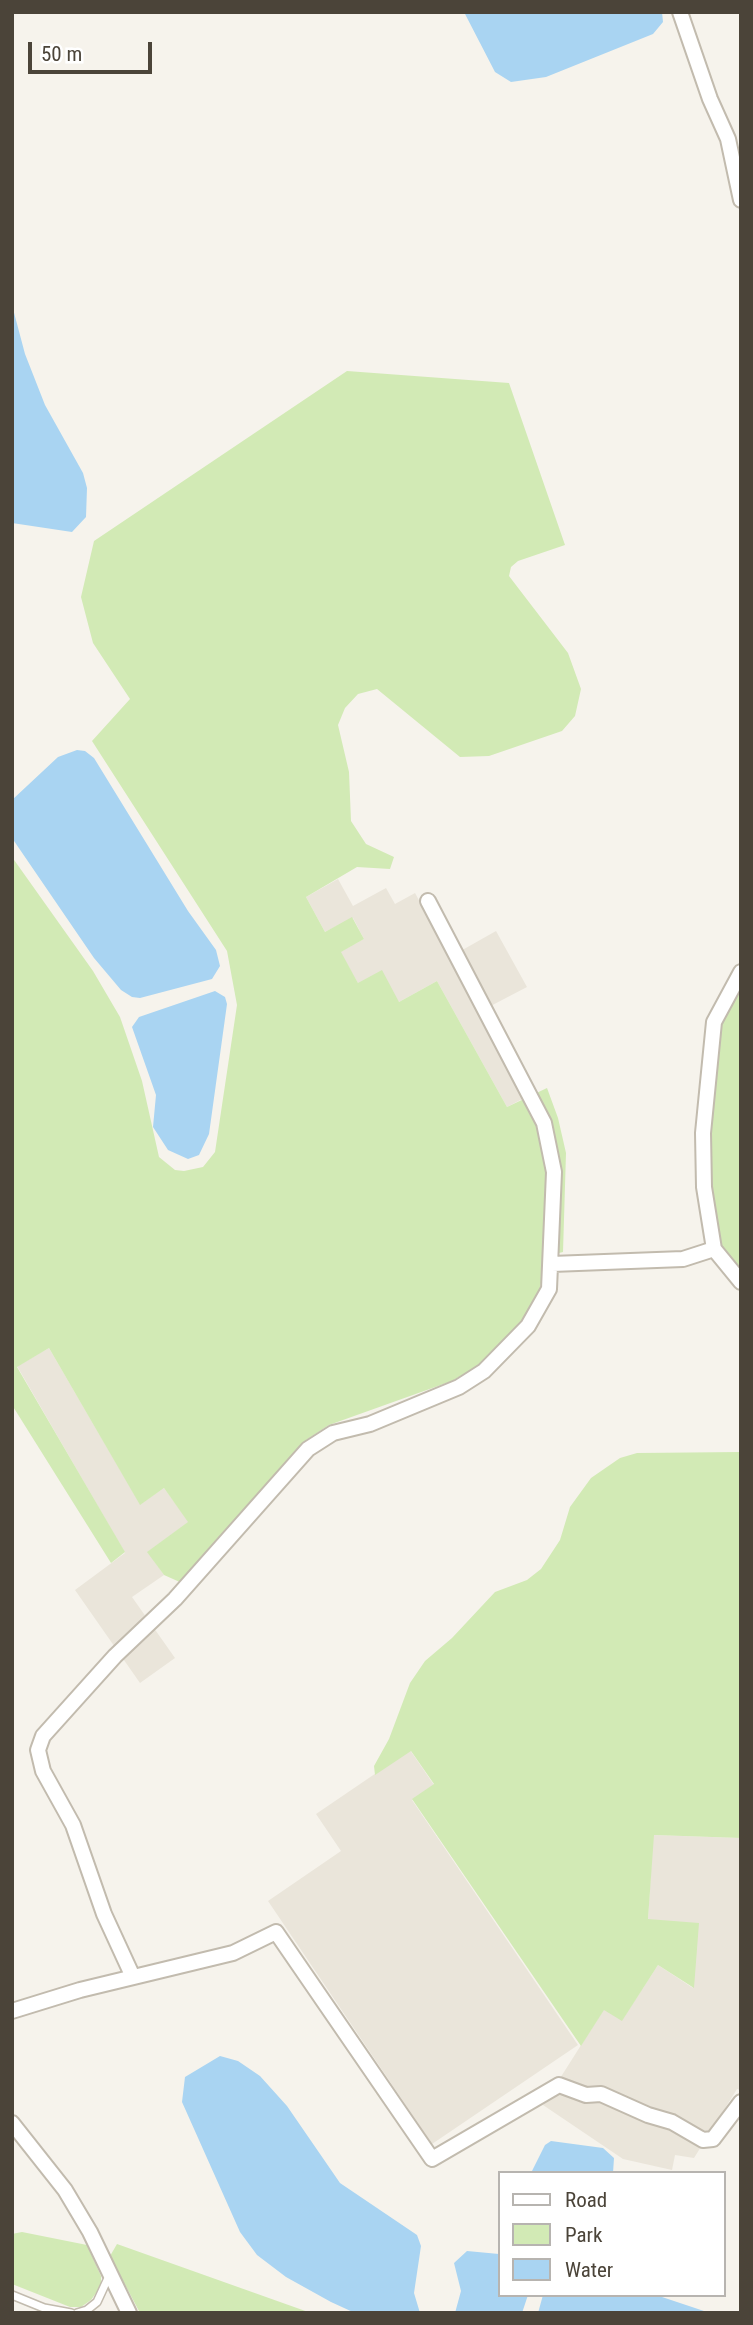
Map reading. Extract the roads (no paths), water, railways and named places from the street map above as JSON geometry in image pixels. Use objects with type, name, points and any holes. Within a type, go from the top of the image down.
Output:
[{"type":"street","points":[[680,12],[710,99],[728,139],[741,200]]},
{"type":"street","points":[[133,1977],[104,1914],[73,1825],[43,1771],[38,1750],[43,1737],[115,1656],[184,1589],[308,1448],[333,1433],[370,1424],[459,1387],[484,1371],[537,1314],[550,1289],[554,1172],[544,1123],[428,901]]},
{"type":"street","points":[[741,972],[719,1008],[710,1046],[704,1160],[713,1249],[741,1282]]},
{"type":"street","points":[[552,1264],[683,1259],[713,1249]]},
{"type":"street","points":[[12,2011],[133,1977],[233,1953],[276,1932],[432,2159],[559,2085],[586,2095],[600,2094],[648,2115],[672,2122],[703,2140],[713,2139],[741,2102]]},
{"type":"street","points":[[12,2123],[65,2190],[129,2313]]},
{"type":"lane","points":[[77,2313],[87,2310],[97,2302],[110,2273]]},
{"type":"lane","points":[[12,2295],[44,2308],[71,2313]]},
{"type":"water","points":[[464,12],[662,12],[663,22],[653,34],[546,77],[511,82],[495,72]]},
{"type":"water","points":[[12,305],[25,354],[45,405],[83,473],[87,488],[86,517],[72,532],[12,523]]},
{"type":"water","points":[[77,750],[85,751],[94,758],[188,911],[216,950],[220,966],[212,979],[140,998],[132,997],[121,990],[94,958],[12,838],[12,800],[58,757]]},
{"type":"water","points":[[215,991],[225,997],[227,1004],[209,1134],[199,1155],[188,1159],[168,1150],[153,1127],[156,1095],[132,1027],[139,1017]]},
{"type":"water","points":[[220,2056],[238,2061],[260,2076],[287,2106],[340,2183],[417,2235],[421,2246],[414,2293],[420,2313],[355,2313],[286,2277],[257,2255],[240,2232],[182,2102],[185,2077]]},
{"type":"water","points":[[551,2141],[603,2148],[614,2158],[613,2171],[532,2171],[545,2145]]},
{"type":"water","points":[[467,2251],[498,2254],[498,2297],[527,2297],[522,2313],[455,2313],[461,2291],[454,2263]]},
{"type":"water","points":[[542,2297],[662,2297],[710,2313],[538,2313]]}]
